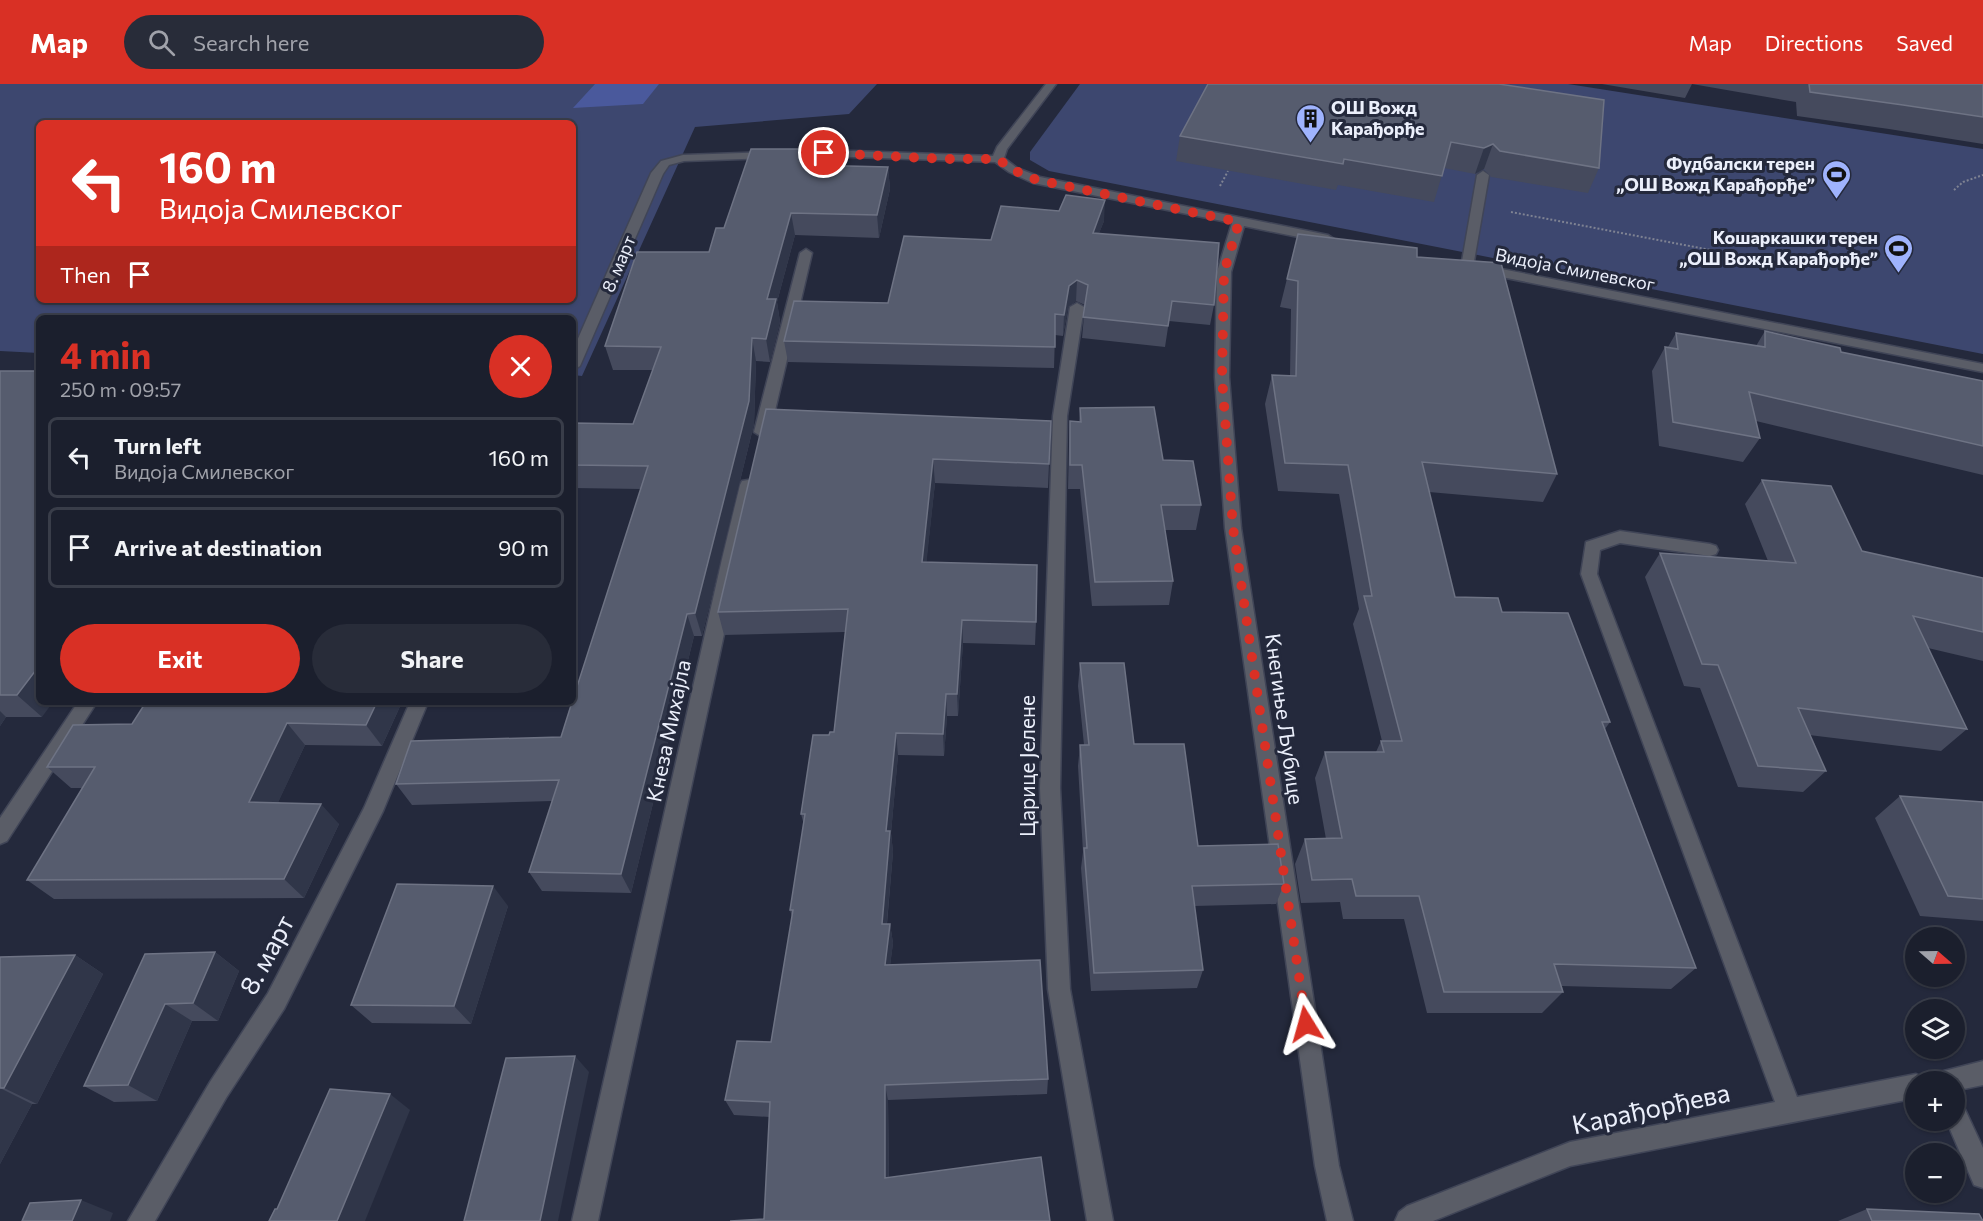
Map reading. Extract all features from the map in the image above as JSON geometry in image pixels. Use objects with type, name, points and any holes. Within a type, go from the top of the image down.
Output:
[{"type":"street","points":[[1051,84],[1001,149],[998,159],[1013,170],[1037,180],[1341,242]]},
{"type":"street","name":"8. март","points":[[576,359],[657,173],[665,163],[683,159],[824,153],[998,159]]},
{"type":"street","points":[[1478,206],[1484,175]]},
{"type":"street","name":"Видоја Смилевског","points":[[1478,206],[1461,265],[1983,369]]},
{"type":"street","name":"Кнегиње Љубице","points":[[1239,222],[1224,272],[1223,319],[1222,377],[1233,528],[1328,1166],[1340,1221]]},
{"type":"street","points":[[758,446],[806,253]]},
{"type":"street","name":"Царице Јелене","points":[[1077,307],[1060,416],[1050,789],[1059,989],[1100,1221]]},
{"type":"street","name":"Кнеза Михајла","points":[[585,1221],[730,559],[753,468]]},
{"type":"street","points":[[1710,550],[1620,537],[1592,546],[1589,574],[1790,1110]]},
{"type":"street","points":[[0,835],[86,705]]},
{"type":"street","name":"8. март","points":[[141,1221],[218,1090],[276,1001],[373,811],[418,705]]},
{"type":"street","points":[[1965,1076],[1983,1073]]},
{"type":"street","name":"Карађорђева","points":[[1408,1221],[1416,1215],[1570,1154],[1905,1088]]},
{"type":"street","points":[[1963,1131],[1983,1176]]},
{"type":"path","points":[[1954,190],[1963,182],[1983,175]]},
{"type":"path","points":[[1478,206],[1716,251]]},
{"type":"shaded area","points":[[0,84],[877,84],[849,114],[695,127],[582,376],[576,375],[576,315],[36,315],[36,353],[0,351]]},
{"type":"shaded area","points":[[595,84],[659,84],[643,104],[573,108]]},
{"type":"shaded area","points":[[1080,84],[1568,84],[1983,149],[1983,354],[1049,171],[1030,160],[1030,152]]},
{"type":"building","points":[[1208,84],[1499,84],[1604,100],[1599,168],[1500,151],[1493,144],[1484,148],[1451,142],[1442,176],[1344,159],[1343,164],[1180,136]]},
{"type":"building","points":[[1809,84],[1983,84],[1983,117],[1810,92]]},
{"type":"building","points":[[751,149],[812,149],[807,165],[888,167],[877,215],[791,213],[767,299],[776,299],[766,339],[752,338],[749,401],[695,613],[687,614],[621,874],[529,872],[559,780],[396,784],[411,741],[561,737],[571,705],[576,705],[576,690],[648,466],[576,465],[576,423],[633,424],[661,347],[605,346],[637,252],[709,252],[716,228],[724,228]]},
{"type":"building","points":[[1066,195],[1105,200],[1093,233],[1219,243],[1214,305],[1172,301],[1168,326],[1083,317],[1088,285],[1077,280],[1069,286],[1064,315],[1055,314],[1055,347],[784,341],[794,301],[888,303],[904,236],[991,240],[1001,206],[1059,211]]},
{"type":"building","points":[[1298,234],[1417,248],[1417,257],[1501,263],[1557,474],[1422,462],[1455,597],[1498,598],[1502,612],[1568,613],[1610,722],[1602,722],[1696,968],[1554,964],[1563,992],[1444,992],[1419,896],[1356,896],[1352,879],[1312,880],[1305,839],[1342,838],[1325,752],[1384,752],[1381,741],[1402,741],[1364,596],[1372,596],[1348,465],[1285,463],[1272,375],[1296,376],[1298,281],[1287,279]]},
{"type":"building","points":[[1765,331],[1840,348],[1841,352],[1983,381],[1983,446],[1749,392],[1760,438],[1673,422],[1665,347],[1678,349],[1676,333],[1765,347]]},
{"type":"building","points":[[0,371],[36,371],[36,670],[17,695],[0,695]]},
{"type":"building","points":[[1154,407],[1163,460],[1193,461],[1201,505],[1161,505],[1173,581],[1095,582],[1082,465],[1070,465],[1070,421],[1081,422],[1080,408]]},
{"type":"building","points":[[766,409],[1051,421],[1049,464],[933,459],[922,562],[1037,565],[1036,622],[962,620],[957,694],[946,694],[943,734],[896,733],[886,831],[890,831],[882,924],[890,924],[885,965],[1040,960],[1048,1079],[885,1085],[885,1178],[1041,1157],[1050,1221],[730,1221],[764,1219],[770,1102],[725,1100],[737,1041],[771,1042],[793,910],[790,910],[805,814],[801,814],[813,735],[829,735],[830,732],[834,732],[848,609],[718,612]]},
{"type":"building","points":[[1762,480],[1831,486],[1862,551],[1983,578],[1983,632],[1913,616],[1967,729],[1798,708],[1826,771],[1758,766],[1718,665],[1702,664],[1660,553],[1796,563]]},
{"type":"building","points":[[1080,663],[1124,663],[1134,744],[1184,744],[1198,846],[1278,844],[1284,884],[1192,886],[1203,970],[1094,973],[1084,848],[1087,848],[1080,745],[1089,745]]},
{"type":"building","points":[[144,705],[376,705],[366,725],[287,723],[249,802],[321,804],[284,879],[27,880],[95,767],[47,767],[73,725],[132,724]]},
{"type":"building","points":[[1900,796],[1983,802],[1983,899],[1948,896]]},
{"type":"building","points":[[397,884],[493,886],[454,1006],[351,1005]]},
{"type":"building","points":[[215,952],[193,1003],[165,1004],[128,1085],[84,1086],[145,954]]},
{"type":"building","points":[[75,955],[4,1088],[0,1088],[0,957]]},
{"type":"building","points":[[575,1056],[540,1221],[464,1221],[506,1058]]},
{"type":"building","points":[[330,1089],[390,1094],[337,1221],[269,1221],[277,1209]]},
{"type":"building","points":[[81,1200],[72,1221],[22,1221],[30,1203]]},
{"type":"building","points":[[1867,1209],[1979,1214],[1983,1221],[1872,1221]]},
{"type":"place","name":"ОШ Вожд Карађорђе","points":[[1310,144]]},
{"type":"place","name":"Фудбалски терен „ОШ Вожд Карађорђе”","points":[[1836,200]]},
{"type":"place","name":"Кошаркашки терен „ОШ Вожд Карађорђе”","points":[[1899,274]]},
{"type":"route","points":[[824,153],[998,159],[1013,170],[1037,180],[1239,222],[1224,272],[1222,377],[1233,528],[1306,1024]]}]
